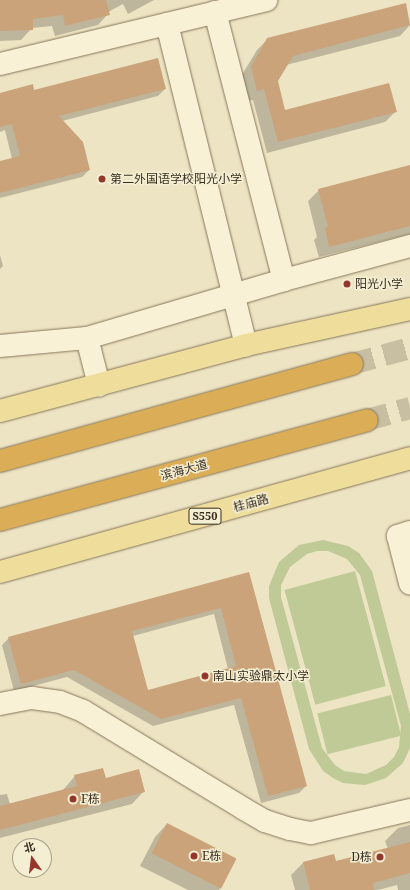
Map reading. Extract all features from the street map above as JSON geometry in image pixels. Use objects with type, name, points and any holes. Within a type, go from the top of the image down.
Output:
[{"type":"highway","points":[[0,461],[352,364]]},
{"type":"highway","name":"滨海大道","points":[[0,520],[368,420]]},
{"type":"main road","points":[[0,411],[246,345],[410,309]]},
{"type":"main road","name":"桂庙路","points":[[0,572],[410,458]]},
{"type":"street","points":[[0,64],[266,0]]},
{"type":"street","points":[[215,12],[284,280]]},
{"type":"street","points":[[167,24],[246,345]]},
{"type":"street","points":[[0,346],[88,338],[233,294],[410,246]]},
{"type":"street","points":[[88,338],[100,384]]},
{"type":"street","points":[[410,532],[398,536],[410,583]]},
{"type":"street","points":[[0,704],[32,698],[60,702],[83,711],[265,821],[290,829],[311,833],[410,810]]},
{"type":"green space","points":[[323,540],[348,546],[359,553],[372,571],[410,714],[410,748],[403,763],[386,778],[365,785],[343,783],[333,778],[323,771],[309,749],[269,598],[269,586],[279,562],[299,545]],"holes":[[[317,551],[328,551],[347,559],[360,575],[401,726],[399,747],[394,757],[386,765],[366,774],[344,771],[335,765],[322,748],[281,597],[281,585],[290,567],[307,554]]]},
{"type":"green space","points":[[355,571],[386,686],[315,705],[284,590]]},
{"type":"green space","points":[[391,695],[401,736],[327,754],[317,713]]},
{"type":"building","points":[[0,0],[106,0],[110,15],[65,26],[63,15],[33,19],[33,30],[0,31]]},
{"type":"building","points":[[406,3],[410,25],[293,56],[278,81],[285,110],[389,83],[397,112],[278,142],[264,89],[257,91],[251,67],[267,38]]},
{"type":"building","points":[[158,58],[166,89],[59,116],[83,142],[90,170],[0,193],[0,161],[20,156],[12,124],[0,127],[0,93],[33,84],[34,90]]},
{"type":"building","points":[[410,165],[410,226],[329,247],[325,228],[328,227],[318,189]]},
{"type":"building","points":[[249,572],[307,786],[268,796],[241,698],[161,719],[74,670],[21,684],[8,637]],"holes":[[[221,608],[236,666],[148,690],[132,631]]]},
{"type":"building","name":"F栋","points":[[103,768],[106,778],[139,769],[145,792],[0,830],[0,806],[77,786],[74,775]]},
{"type":"building","name":"E栋","points":[[167,823],[236,858],[221,889],[152,853]]},
{"type":"building","name":"D栋","points":[[410,842],[410,873],[373,883],[374,890],[310,890],[303,862],[334,854],[336,861]]},
{"type":"tunnel","points":[[352,364],[410,348]]},
{"type":"tunnel","points":[[367,420],[410,408]]},
{"type":"place","name":"第二外国语学校阳光小学","points":[[102,179]]},
{"type":"place","name":"阳光小学","points":[[347,284]]},
{"type":"place","name":"南山实验鼎太小学","points":[[205,676]]},
{"type":"place","name":"F栋","points":[[73,799]]},
{"type":"place","name":"E栋","points":[[194,856]]},
{"type":"place","name":"D栋","points":[[380,857]]}]
